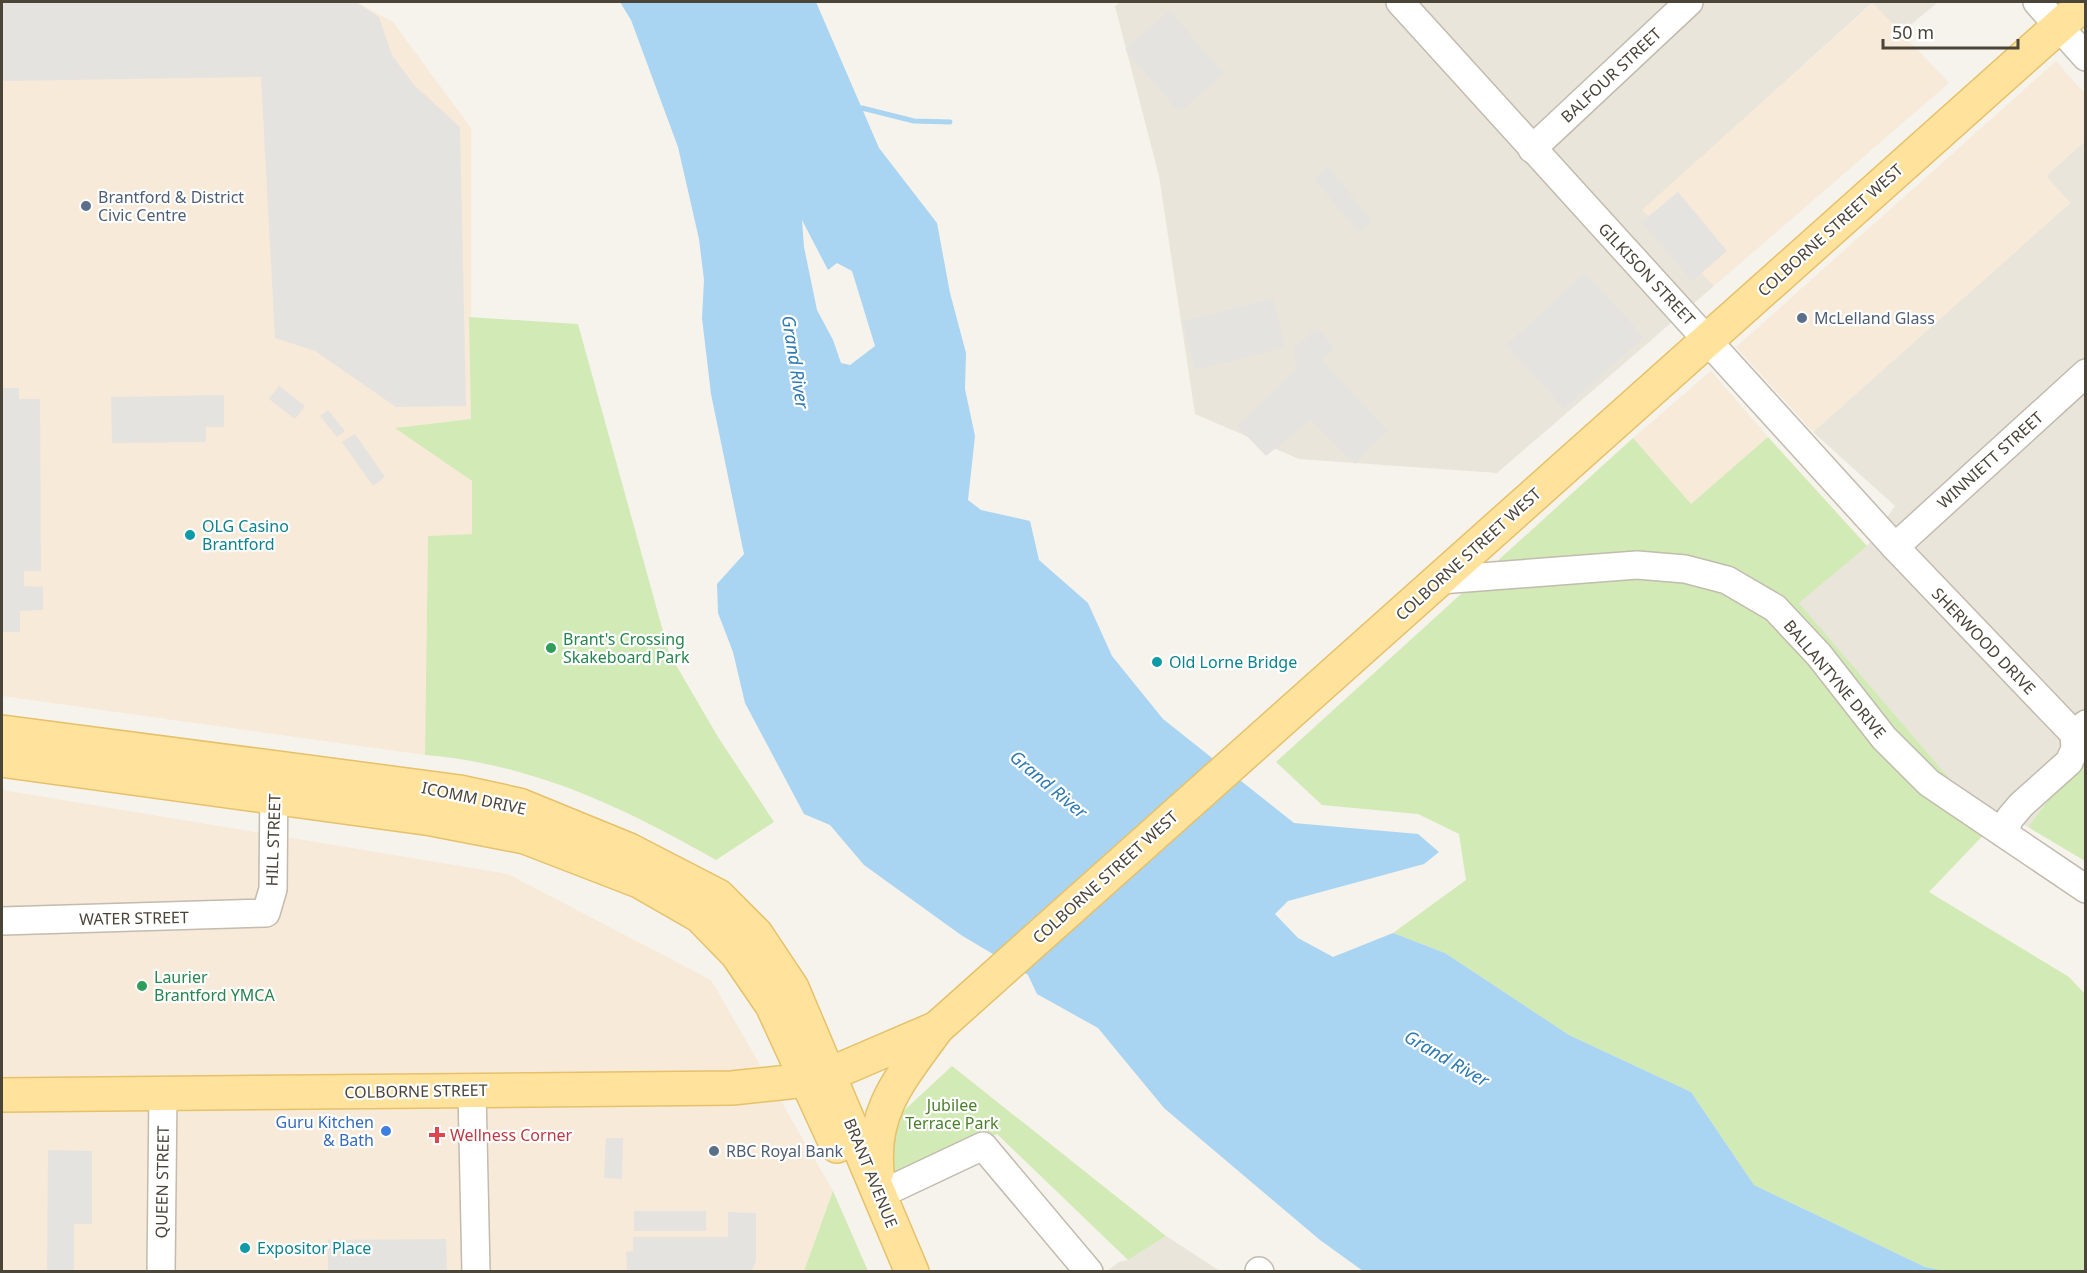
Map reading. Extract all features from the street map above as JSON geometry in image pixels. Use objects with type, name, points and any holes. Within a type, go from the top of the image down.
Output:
[{"type":"main road","name":"COLBORNE STREET WEST","points":[[819,1077],[937,1028],[2085,2]]},
{"type":"main road","name":"ICOMM DRIVE","points":[[2,732],[274,781],[432,819],[525,837],[639,881],[700,916],[737,954],[819,1077]]},
{"type":"main road","name":"ICOMM DRIVE","points":[[2,760],[274,781]]},
{"type":"main road","points":[[879,1195],[875,1149],[878,1126],[894,1089],[937,1028]]},
{"type":"main road","name":"COLBORNE STREET","points":[[2,1095],[732,1088],[819,1077]]},
{"type":"main road","name":"BRANT AVENUE","points":[[819,1077],[879,1195],[912,1272]]},
{"type":"main road","name":"BRANT AVENUE","points":[[819,1077],[890,1272]]},
{"type":"street","name":"GILKISON STREET","points":[[1400,2],[1895,547]]},
{"type":"street","name":"BALFOUR STREET","points":[[1533,149],[1689,2]]},
{"type":"street","points":[[2037,2],[2085,57]]},
{"type":"street","name":"WINNIETT STREET","points":[[1895,547],[2085,373]]},
{"type":"street","name":"SHERWOOD DRIVE","points":[[1895,547],[2080,729],[2069,762],[2021,805],[2010,818],[2003,833]]},
{"type":"street","name":"BALLANTYNE DRIVE","points":[[1440,580],[1637,565],[1685,568],[1727,580],[1775,608],[1819,655],[1884,738],[1929,783],[2085,889]]},
{"type":"street","name":"HILL STREET","points":[[266,913],[273,889],[274,781]]},
{"type":"street","name":"WATER STREET","points":[[2,921],[242,916],[266,913]]},
{"type":"street","points":[[472,1091],[476,1272]]},
{"type":"street","name":"QUEEN STREET","points":[[161,1272],[164,1093]]},
{"type":"street","points":[[879,1195],[983,1146],[1089,1272]]},
{"type":"shaded area","points":[[2,2],[356,2],[393,22],[471,128],[471,419],[397,428],[472,481],[472,534],[428,536],[425,755],[2,696]]},
{"type":"shaded area","points":[[2,2],[356,2],[379,17],[392,55],[414,85],[460,127],[466,406],[396,407],[315,351],[275,338],[261,77],[2,81]]},
{"type":"shaded area","points":[[1121,2],[1938,2],[1901,33],[1872,3],[1643,210],[1714,286],[1497,473],[1299,459],[1195,414],[1159,176],[1115,6]]},
{"type":"shaded area","points":[[1873,3],[1949,83],[1714,286],[1642,210]]},
{"type":"shaded area","points":[[1170,11],[1224,74],[1179,112],[1125,49]]},
{"type":"shaded area","points":[[2056,61],[2085,94],[2085,141],[2046,176],[2070,203],[1813,432],[1736,347]]},
{"type":"shaded area","points":[[2085,141],[2085,751],[2028,827],[1965,797],[1798,602],[1867,546],[1895,506],[1813,432],[2070,203],[2046,176]]},
{"type":"shaded area","points":[[1328,167],[1372,221],[1359,232],[1314,179]]},
{"type":"shaded area","points":[[1678,192],[1727,251],[1692,281],[1642,222]]},
{"type":"shaded area","points":[[1585,273],[1644,337],[1564,409],[1506,345]]},
{"type":"shaded area","points":[[1273,298],[1285,347],[1195,370],[1182,321]]},
{"type":"shaded area","points":[[1317,328],[1335,348],[1322,360],[1388,431],[1355,464],[1311,420],[1266,456],[1237,426],[1296,370],[1294,348]]},
{"type":"shaded area","points":[[1711,371],[1768,437],[1691,504],[1633,438]]},
{"type":"shaded area","points":[[279,386],[305,406],[295,419],[269,399]]},
{"type":"shaded area","points":[[2,388],[19,388],[19,399],[40,399],[41,571],[24,571],[24,586],[43,587],[43,610],[20,611],[20,632],[2,632]]},
{"type":"shaded area","points":[[224,395],[224,427],[206,427],[206,442],[112,443],[111,397]]},
{"type":"shaded area","points":[[328,410],[345,431],[337,437],[320,416]]},
{"type":"shaded area","points":[[355,434],[385,477],[373,486],[342,442]]},
{"type":"shaded area","points":[[2,790],[508,874],[711,980],[833,1191],[804,1271],[2,1271]]},
{"type":"shaded area","points":[[606,1138],[623,1138],[622,1179],[604,1178]]},
{"type":"shaded area","points":[[48,1150],[92,1151],[92,1224],[74,1224],[74,1271],[47,1271]]},
{"type":"shaded area","points":[[634,1211],[706,1211],[706,1231],[634,1231]]},
{"type":"shaded area","points":[[728,1212],[756,1213],[756,1261],[752,1271],[627,1271],[626,1252],[633,1251],[633,1237],[728,1237]]},
{"type":"shaded area","points":[[1166,1236],[1220,1271],[1106,1272],[1119,1262],[1128,1260]]},
{"type":"shaded area","points":[[446,1239],[447,1271],[328,1271],[328,1240]]},
{"type":"green space","points":[[469,317],[578,324],[669,653],[718,737],[774,822],[716,860],[612,806],[540,778],[465,760],[425,755],[428,536],[472,534],[472,481],[395,428],[471,419]]},
{"type":"green space","points":[[1768,437],[1867,546],[1799,603],[1991,827],[1929,892],[2069,977],[2085,994],[2085,1271],[1945,1272],[1925,1267],[1754,1185],[1691,1092],[1569,1035],[1445,953],[1393,933],[1466,880],[1459,834],[1418,814],[1322,805],[1276,762],[1633,438],[1691,504]]},
{"type":"green space","points":[[2085,751],[2085,861],[2028,827]]},
{"type":"green space","name":"Jubilee Terrace Park","points":[[952,1066],[1166,1236],[1128,1260],[997,1134],[891,1180],[884,1129]]},
{"type":"green space","points":[[833,1191],[868,1271],[804,1271]]},
{"type":"water","name":"Grand River","points":[[620,2],[816,2],[879,148],[937,223],[950,293],[966,353],[965,389],[975,436],[968,500],[981,510],[1030,521],[1039,560],[1088,603],[1112,656],[1163,719],[1294,823],[1418,834],[1439,852],[1424,864],[1288,901],[1275,914],[1298,938],[1333,957],[1393,933],[1445,953],[1569,1035],[1691,1092],[1754,1185],[1925,1267],[1945,1271],[1363,1271],[1320,1240],[1164,1108],[1098,1028],[1037,994],[1028,975],[961,935],[864,865],[830,825],[804,814],[745,703],[733,652],[718,613],[717,584],[744,554],[711,394],[702,318],[704,280],[699,239],[678,147],[631,20]],"holes":[[[802,220],[828,270],[837,263],[852,271],[875,346],[850,365],[841,363],[833,340],[817,310],[804,247]]]},
{"type":"waterway","points":[[862,108],[914,121],[950,122]]},
{"type":"place","name":"Brantford & District Civic Centre","points":[[86,206]]},
{"type":"place","name":"McLelland Glass","points":[[1802,318]]},
{"type":"place","name":"OLG Casino Brantford","points":[[190,535]]},
{"type":"place","name":"Brant's Crossing Skakeboard Park","points":[[551,648]]},
{"type":"place","name":"Old Lorne Bridge","points":[[1157,662]]},
{"type":"place","name":"Laurier Brantford YMCA","points":[[142,986]]},
{"type":"place","name":"Guru Kitchen & Bath","points":[[386,1131]]},
{"type":"place","name":"Wellness Corner","points":[[437,1135]]},
{"type":"place","name":"RBC Royal Bank","points":[[714,1151]]},
{"type":"place","name":"Expositor Place","points":[[245,1248]]}]
